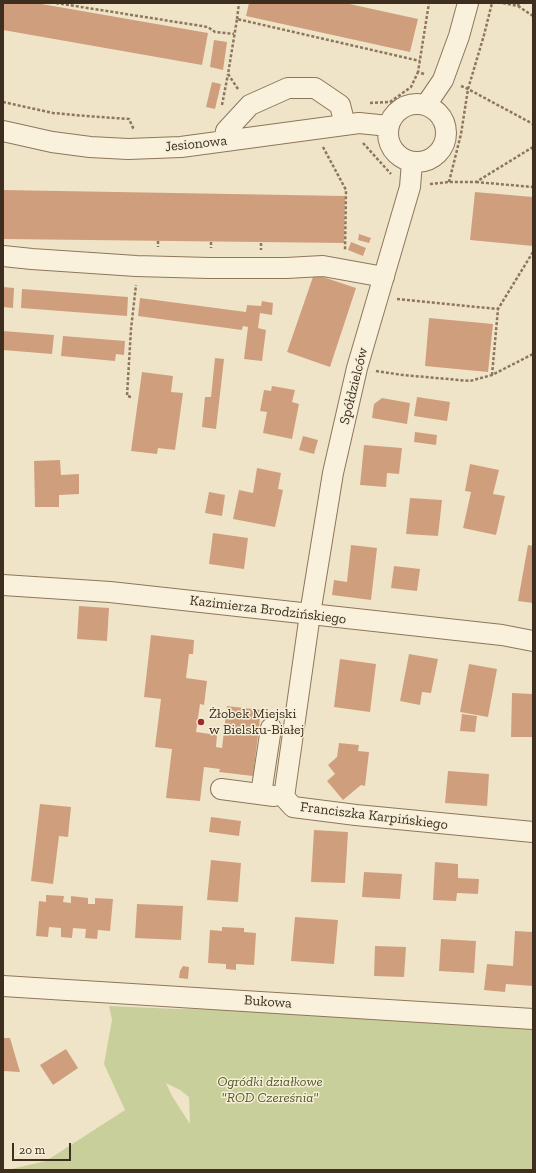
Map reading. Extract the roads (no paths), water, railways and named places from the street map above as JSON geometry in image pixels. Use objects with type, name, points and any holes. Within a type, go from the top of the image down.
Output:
[{"type":"street","points":[[426,105],[443,80],[459,36],[468,3]]},
{"type":"street","points":[[224,142],[226,131],[250,105],[288,88],[315,88],[340,105],[352,124]]},
{"type":"street","points":[[416,104],[426,105],[441,116],[445,125],[446,135],[438,153],[431,159],[421,162],[412,162],[395,152],[389,140],[389,126],[393,117],[399,110],[416,104]]},
{"type":"street","name":"Jesionowa","points":[[3,132],[52,142],[90,147],[128,149],[181,147],[352,124],[389,126]]},
{"type":"street","name":"Spółdzielców","points":[[310,614],[333,473],[357,368],[410,187],[412,162]]},
{"type":"street","points":[[3,256],[136,266],[209,268],[286,268],[323,266],[384,277]]},
{"type":"street","name":"Kazimierza Brodzińskiego","points":[[3,584],[110,592],[502,635],[533,641]]},
{"type":"street","name":"Franciszka Karpińskiego","points":[[310,614],[284,797],[293,807],[356,815],[533,832]]},
{"type":"street","points":[[261,794],[271,728]]},
{"type":"street","points":[[221,789],[284,797]]},
{"type":"street","name":"Bukowa","points":[[3,986],[533,1019]]},
{"type":"place","name":"Żłobek Miejski w Bielsku-Białej","points":[[201,722]]},
{"type":"park label","name":"Ogródki działkowe \"ROD Czereśnia\"","points":[[270,1090]]}]
